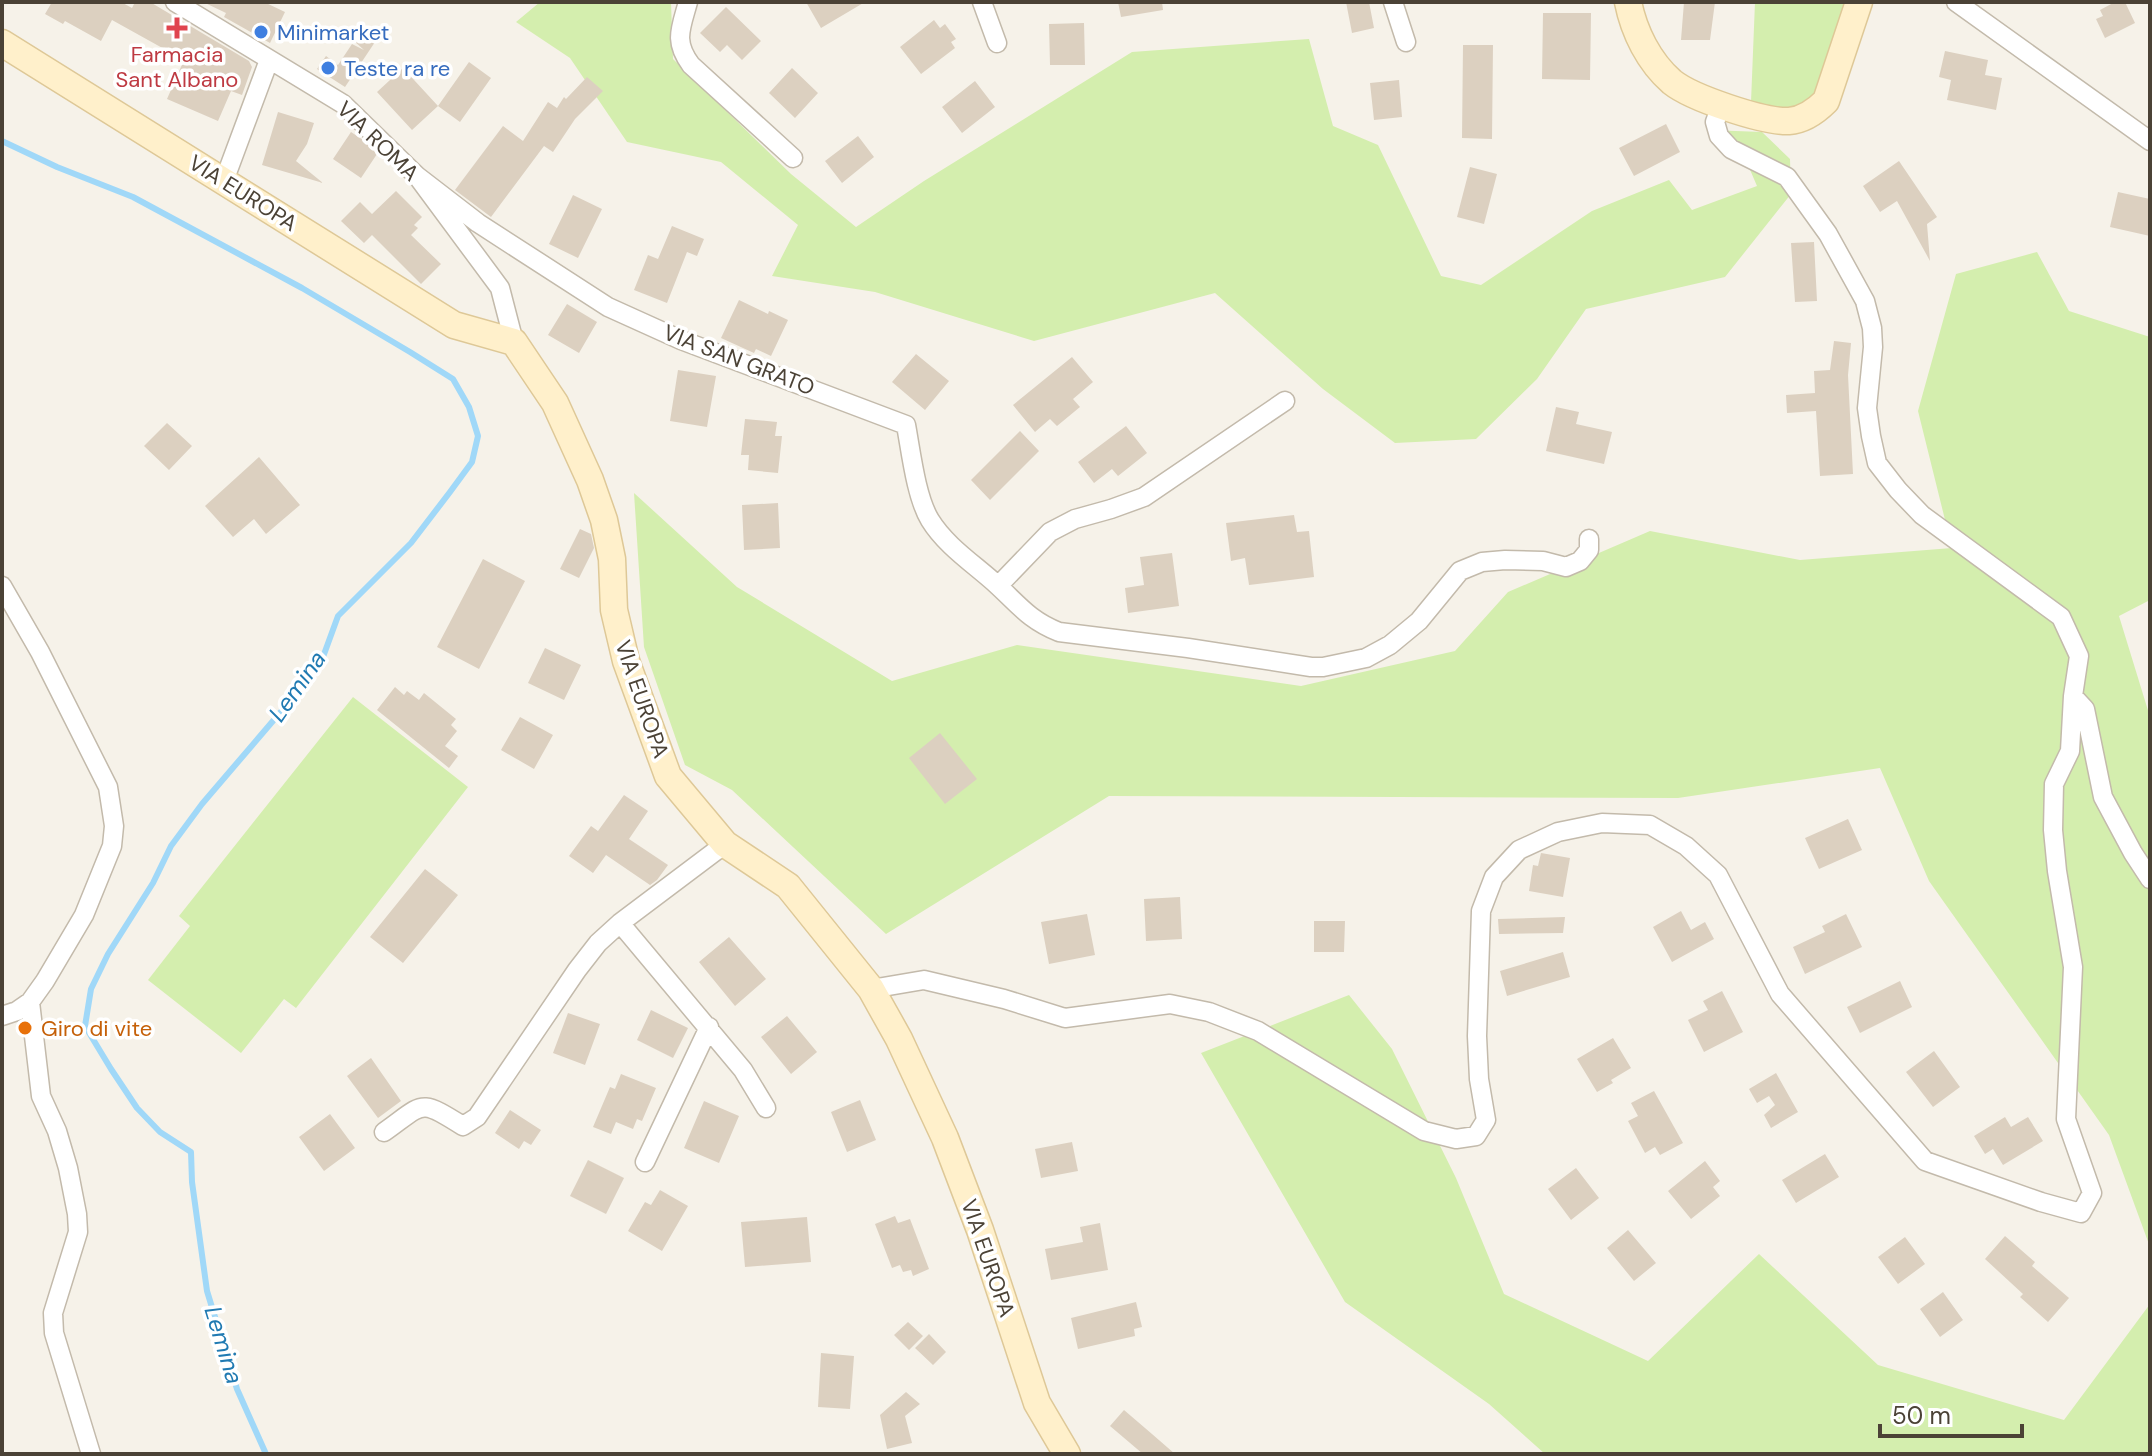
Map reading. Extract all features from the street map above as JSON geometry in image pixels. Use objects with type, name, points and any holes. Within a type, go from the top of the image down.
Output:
[{"type":"street","name":"VIA ROMA","points":[[175,2],[343,104],[417,176],[500,288],[514,342]]},
{"type":"street","points":[[202,2],[212,25]]},
{"type":"street","points":[[688,2],[679,34],[683,54],[691,65],[793,158]]},
{"type":"street","points":[[982,2],[997,43]]},
{"type":"street","points":[[1393,2],[1406,42]]},
{"type":"street","points":[[1628,2],[1645,49],[1671,81],[1721,106],[1792,121],[1818,109],[1826,101],[1859,2]]},
{"type":"street","points":[[1956,2],[2150,141]]},
{"type":"street","name":"VIA EUROPA","points":[[2,43],[454,325],[514,342],[555,403],[590,480],[604,520],[612,559],[614,610],[626,661],[668,776],[725,844],[788,886],[871,989],[899,1039],[945,1138],[980,1230],[1037,1403],[1067,1454]]},
{"type":"street","points":[[224,181],[269,60]]},
{"type":"street","points":[[871,989],[924,980],[1004,999],[1065,1018],[1170,1004],[1209,1012],[1258,1031],[1424,1131],[1456,1139],[1476,1136],[1486,1120],[1479,1079],[1477,1036],[1481,911],[1494,877],[1519,850],[1558,832],[1602,823],[1650,825],[1686,846],[1718,875],[1780,994],[1925,1161],[2081,1213],[2092,1193],[2066,1119],[2073,967],[2053,830],[2054,784],[2070,751],[2079,656],[2061,617],[1922,515],[1877,463],[1867,408],[1873,347],[1865,301],[1828,234],[1787,177],[1731,149],[1719,136],[1715,122],[1721,106]]},
{"type":"street","name":"VIA SAN GRATO","points":[[417,176],[478,223],[608,307],[681,340],[906,425],[918,485],[929,518],[953,547],[1021,610],[1059,632],[1323,667],[1366,658],[1390,645],[1419,621],[1460,571],[1482,562],[1505,560],[1543,561],[1566,567],[1580,561],[1589,550],[1589,539]]},
{"type":"street","points":[[998,586],[1050,532],[1075,519],[1144,497],[1285,401]]},
{"type":"street","points":[[2,586],[40,652],[108,787],[114,826],[112,846],[84,915],[30,1002],[2,1016]]},
{"type":"street","points":[[2073,696],[2085,709],[2103,797],[2150,879]]},
{"type":"street","points":[[384,1132],[419,1107],[431,1106],[463,1126],[477,1117],[598,943],[725,844]]},
{"type":"street","points":[[620,923],[743,1070],[766,1108]]},
{"type":"street","points":[[30,1002],[41,1096],[57,1131],[77,1214],[78,1232],[53,1313],[54,1333],[91,1454]]},
{"type":"street","points":[[645,1162],[709,1027]]},
{"type":"green space","points":[[540,2],[671,2],[673,59],[791,174],[856,227],[924,181],[1132,52],[1309,39],[1333,126],[1378,145],[1441,276],[1481,285],[1592,211],[1669,180],[1692,210],[1757,186],[1748,165],[1709,130],[1762,132],[1790,159],[1791,194],[1725,277],[1586,309],[1537,379],[1476,439],[1395,443],[1323,389],[1215,293],[1034,341],[875,292],[772,276],[798,225],[721,162],[627,142],[570,58],[516,22]]},
{"type":"green space","points":[[1755,2],[1853,2],[1827,74],[1812,99],[1784,112],[1751,102]]},
{"type":"green space","points":[[2037,252],[2069,311],[2150,337],[2150,600],[2119,616],[2150,717],[2150,1247],[2109,1135],[1929,881],[1880,768],[1678,798],[1109,796],[886,934],[732,790],[685,765],[644,647],[634,493],[737,587],[892,681],[1017,645],[1301,686],[1455,651],[1508,592],[1650,531],[1800,560],[1952,548],[1918,411],[1956,274]]},
{"type":"green space","points":[[353,697],[468,787],[296,1008],[284,999],[241,1053],[148,980],[190,926],[179,916]]},
{"type":"green space","points":[[1349,995],[1392,1049],[1456,1178],[1504,1294],[1648,1361],[1759,1254],[1878,1365],[2064,1420],[2150,1304],[2150,1454],[1545,1454],[1489,1404],[1345,1302],[1201,1053]]},
{"type":"building","points":[[52,2],[121,2],[132,8],[135,2],[150,2],[249,61],[252,67],[242,95],[231,91],[218,121],[167,99],[184,60],[112,20],[101,41],[45,14]]},
{"type":"building","name":"Minimarket","points":[[203,2],[264,2],[285,12],[270,43],[224,17],[226,13]]},
{"type":"building","points":[[806,2],[865,2],[821,28]]},
{"type":"building","points":[[1118,2],[1162,2],[1163,10],[1121,17]]},
{"type":"building","points":[[1346,2],[1369,2],[1374,28],[1352,33]]},
{"type":"building","points":[[1684,2],[1715,2],[1710,40],[1681,40]]},
{"type":"building","points":[[2115,2],[2125,2],[2135,23],[2105,38],[2096,19],[2103,16],[2100,10]]},
{"type":"building","points":[[726,7],[761,41],[742,60],[727,45],[720,52],[700,33]]},
{"type":"building","points":[[1543,13],[1591,13],[1590,80],[1542,79]]},
{"type":"building","points":[[934,20],[940,28],[945,24],[956,39],[951,42],[955,48],[921,74],[900,47]]},
{"type":"building","points":[[1084,23],[1085,65],[1050,65],[1049,24]]},
{"type":"building","points":[[361,29],[377,39],[345,87],[317,69],[326,56],[338,65],[352,44],[364,50],[354,41]]},
{"type":"building","points":[[1463,45],[1493,45],[1492,139],[1462,138]]},
{"type":"building","points":[[1945,51],[1988,60],[1985,75],[2002,78],[1996,110],[1947,100],[1951,80],[1939,77]]},
{"type":"building","points":[[469,62],[491,78],[460,122],[438,106]]},
{"type":"building","points":[[403,68],[438,106],[412,130],[377,92]]},
{"type":"building","points":[[792,68],[818,93],[795,118],[769,93]]},
{"type":"building","points":[[587,77],[603,91],[575,119],[553,152],[544,146],[491,217],[455,190],[503,126],[523,141],[548,102],[557,108],[564,97],[566,99]]},
{"type":"building","points":[[1399,80],[1402,117],[1374,120],[1370,83]]},
{"type":"building","points":[[975,81],[995,107],[962,133],[942,107]]},
{"type":"building","points":[[278,112],[314,123],[307,144],[296,161],[323,183],[262,165]]},
{"type":"building","points":[[1666,124],[1680,152],[1634,176],[1619,148]]},
{"type":"building","points":[[351,132],[377,154],[361,178],[333,159]]},
{"type":"building","points":[[858,136],[874,157],[842,183],[825,161]]},
{"type":"building","points":[[1899,161],[1937,217],[1927,224],[1930,261],[1897,201],[1880,212],[1863,186]]},
{"type":"building","points":[[1470,167],[1497,174],[1484,224],[1457,217]]},
{"type":"building","points":[[396,191],[422,217],[414,225],[418,228],[411,235],[441,264],[421,284],[372,235],[364,243],[341,221],[360,202],[372,214]]},
{"type":"building","points":[[2118,192],[2150,199],[2150,236],[2110,227]]},
{"type":"building","points":[[573,195],[602,209],[578,258],[549,244]]},
{"type":"building","points":[[672,226],[704,239],[697,256],[687,252],[667,303],[634,290],[648,255],[658,259]]},
{"type":"building","points":[[1814,242],[1817,301],[1795,302],[1791,243]]},
{"type":"building","points":[[739,300],[788,320],[771,356],[756,349],[754,353],[721,338]]},
{"type":"building","points":[[567,304],[597,322],[579,353],[548,335]]},
{"type":"building","points":[[1834,341],[1851,343],[1848,375],[1853,474],[1820,476],[1816,411],[1787,413],[1786,395],[1815,393],[1814,371],[1830,370]]},
{"type":"building","points":[[916,354],[949,381],[925,410],[892,382]]},
{"type":"building","points":[[1072,357],[1093,382],[1073,399],[1080,407],[1057,426],[1050,419],[1035,432],[1013,405]]},
{"type":"building","points":[[678,370],[716,376],[707,427],[670,421]]},
{"type":"building","points":[[1556,407],[1579,412],[1576,424],[1612,432],[1604,464],[1546,451]]},
{"type":"building","points":[[745,419],[777,422],[775,436],[782,436],[778,473],[748,470],[749,455],[741,455]]},
{"type":"building","points":[[167,423],[192,446],[169,470],[144,446]]},
{"type":"building","points":[[1126,426],[1147,453],[1118,476],[1112,469],[1094,483],[1078,462]]},
{"type":"building","points":[[1020,431],[1039,451],[990,500],[971,480]]},
{"type":"building","points":[[259,457],[300,505],[266,534],[254,519],[233,537],[205,506]]},
{"type":"building","points":[[778,503],[780,548],[744,550],[742,505]]},
{"type":"building","points":[[1294,515],[1297,532],[1309,531],[1314,577],[1249,585],[1245,558],[1231,561],[1226,523]]},
{"type":"building","points":[[580,529],[591,534],[594,548],[579,578],[560,569]]},
{"type":"building","points":[[1172,553],[1179,606],[1128,613],[1125,588],[1144,585],[1140,557]]},
{"type":"building","points":[[483,559],[525,581],[479,669],[437,647]]},
{"type":"building","points":[[545,648],[581,665],[564,700],[528,683]]},
{"type":"building","points":[[395,687],[404,695],[407,691],[419,700],[424,693],[456,719],[451,725],[457,731],[445,746],[458,756],[449,768],[377,710]]},
{"type":"building","points":[[520,717],[553,735],[534,769],[501,750]]},
{"type":"building","points":[[940,733],[977,779],[945,804],[909,758]]},
{"type":"building","points":[[624,795],[648,811],[629,839],[668,865],[650,885],[606,855],[593,873],[569,856],[591,826],[598,831]]},
{"type":"building","points":[[1848,819],[1862,850],[1819,869],[1805,838]]},
{"type":"building","points":[[1541,853],[1570,858],[1563,897],[1529,891],[1533,865],[1538,866]]},
{"type":"building","points":[[425,869],[458,895],[403,963],[370,937]]},
{"type":"building","points":[[1180,897],[1182,939],[1146,941],[1144,899]]},
{"type":"building","points":[[1681,911],[1691,930],[1705,922],[1714,939],[1672,962],[1653,927]]},
{"type":"building","points":[[1087,914],[1095,955],[1049,964],[1041,922]]},
{"type":"building","points":[[1846,914],[1862,947],[1805,974],[1793,947],[1825,932],[1822,926]]},
{"type":"building","points":[[1565,917],[1563,933],[1499,934],[1498,919]]},
{"type":"building","points":[[1314,921],[1345,921],[1344,952],[1314,952]]},
{"type":"building","points":[[729,937],[766,979],[735,1006],[699,962]]},
{"type":"building","points":[[1563,952],[1570,977],[1507,996],[1500,971]]},
{"type":"building","points":[[1900,981],[1912,1007],[1860,1033],[1847,1007]]},
{"type":"building","points":[[1722,991],[1743,1032],[1704,1052],[1688,1020],[1708,1010],[1703,1001]]},
{"type":"building","points":[[651,1010],[688,1028],[673,1058],[637,1040]]},
{"type":"building","points":[[568,1013],[600,1024],[585,1065],[553,1053]]},
{"type":"building","points":[[787,1016],[817,1052],[791,1074],[761,1037]]},
{"type":"building","points":[[1613,1038],[1631,1068],[1597,1092],[1577,1059]]},
{"type":"building","points":[[1934,1051],[1960,1087],[1933,1107],[1906,1072]]},
{"type":"building","points":[[371,1058],[401,1101],[378,1118],[347,1076]]},
{"type":"building","points":[[1776,1073],[1798,1112],[1771,1128],[1764,1115],[1775,1105],[1769,1096],[1757,1103],[1749,1089]]},
{"type":"building","points":[[621,1074],[656,1088],[642,1121],[637,1119],[633,1129],[616,1122],[611,1134],[593,1127],[610,1087],[615,1089]]},
{"type":"building","points":[[1654,1091],[1683,1143],[1660,1155],[1655,1147],[1645,1153],[1628,1121],[1638,1116],[1631,1103]]},
{"type":"building","points":[[860,1100],[876,1140],[847,1152],[831,1112]]},
{"type":"building","points":[[704,1101],[739,1116],[719,1163],[684,1148]]},
{"type":"building","points":[[510,1110],[541,1130],[531,1145],[524,1141],[519,1149],[495,1133]]},
{"type":"building","points":[[330,1114],[355,1148],[324,1171],[299,1137]]},
{"type":"building","points":[[2005,1117],[2011,1127],[2028,1117],[2043,1141],[2003,1165],[1993,1149],[1985,1154],[1974,1136]]},
{"type":"building","points":[[1072,1142],[1078,1171],[1041,1178],[1035,1149]]},
{"type":"building","points":[[1825,1154],[1839,1177],[1796,1203],[1782,1180]]},
{"type":"building","points":[[588,1160],[624,1178],[606,1214],[570,1196]]},
{"type":"building","points":[[1705,1161],[1720,1181],[1713,1187],[1720,1196],[1691,1219],[1668,1191]]},
{"type":"building","points":[[1576,1168],[1599,1198],[1571,1220],[1548,1189]]},
{"type":"building","points":[[660,1190],[688,1206],[662,1251],[628,1231],[645,1202],[651,1205]]},
{"type":"building","points":[[895,1216],[898,1223],[910,1219],[929,1269],[913,1276],[911,1270],[903,1272],[900,1265],[892,1268],[875,1224]]},
{"type":"building","points":[[807,1217],[811,1262],[745,1267],[741,1222]]},
{"type":"building","points":[[1100,1223],[1108,1270],[1051,1280],[1045,1249],[1083,1242],[1080,1227]]},
{"type":"building","points":[[1628,1230],[1656,1263],[1634,1281],[1607,1248]]},
{"type":"building","points":[[2005,1236],[2035,1262],[2032,1266],[2069,1298],[2048,1322],[1985,1259]]},
{"type":"building","points":[[1905,1237],[1925,1264],[1898,1284],[1878,1257]]},
{"type":"building","points":[[1943,1292],[1963,1320],[1940,1337],[1920,1309]]},
{"type":"building","points":[[1136,1302],[1142,1327],[1134,1329],[1135,1336],[1078,1349],[1071,1318]]},
{"type":"building","points":[[908,1322],[923,1336],[909,1350],[894,1335]]},
{"type":"building","points":[[929,1334],[946,1352],[933,1365],[915,1348]]},
{"type":"building","points":[[821,1353],[854,1356],[850,1409],[818,1407]]},
{"type":"building","points":[[906,1392],[920,1404],[905,1416],[912,1443],[887,1449],[880,1415]]},
{"type":"building","points":[[1124,1410],[1175,1454],[1143,1454],[1110,1426]]},
{"type":"waterway","name":"Lemina","points":[[2,141],[133,197],[302,288],[410,352],[453,379],[469,407],[478,436],[472,462],[450,492],[411,543],[338,616],[323,657],[171,846],[91,989],[85,1026],[111,1069],[137,1108],[160,1132],[191,1152],[192,1182],[207,1291],[237,1389],[266,1454]]},
{"type":"place","name":"Farmacia Sant Albano","points":[[177,28]]},
{"type":"place","name":"Minimarket","points":[[261,32]]},
{"type":"place","name":"Teste ra re","points":[[328,68]]},
{"type":"place","name":"Giro di vite","points":[[25,1028]]}]
